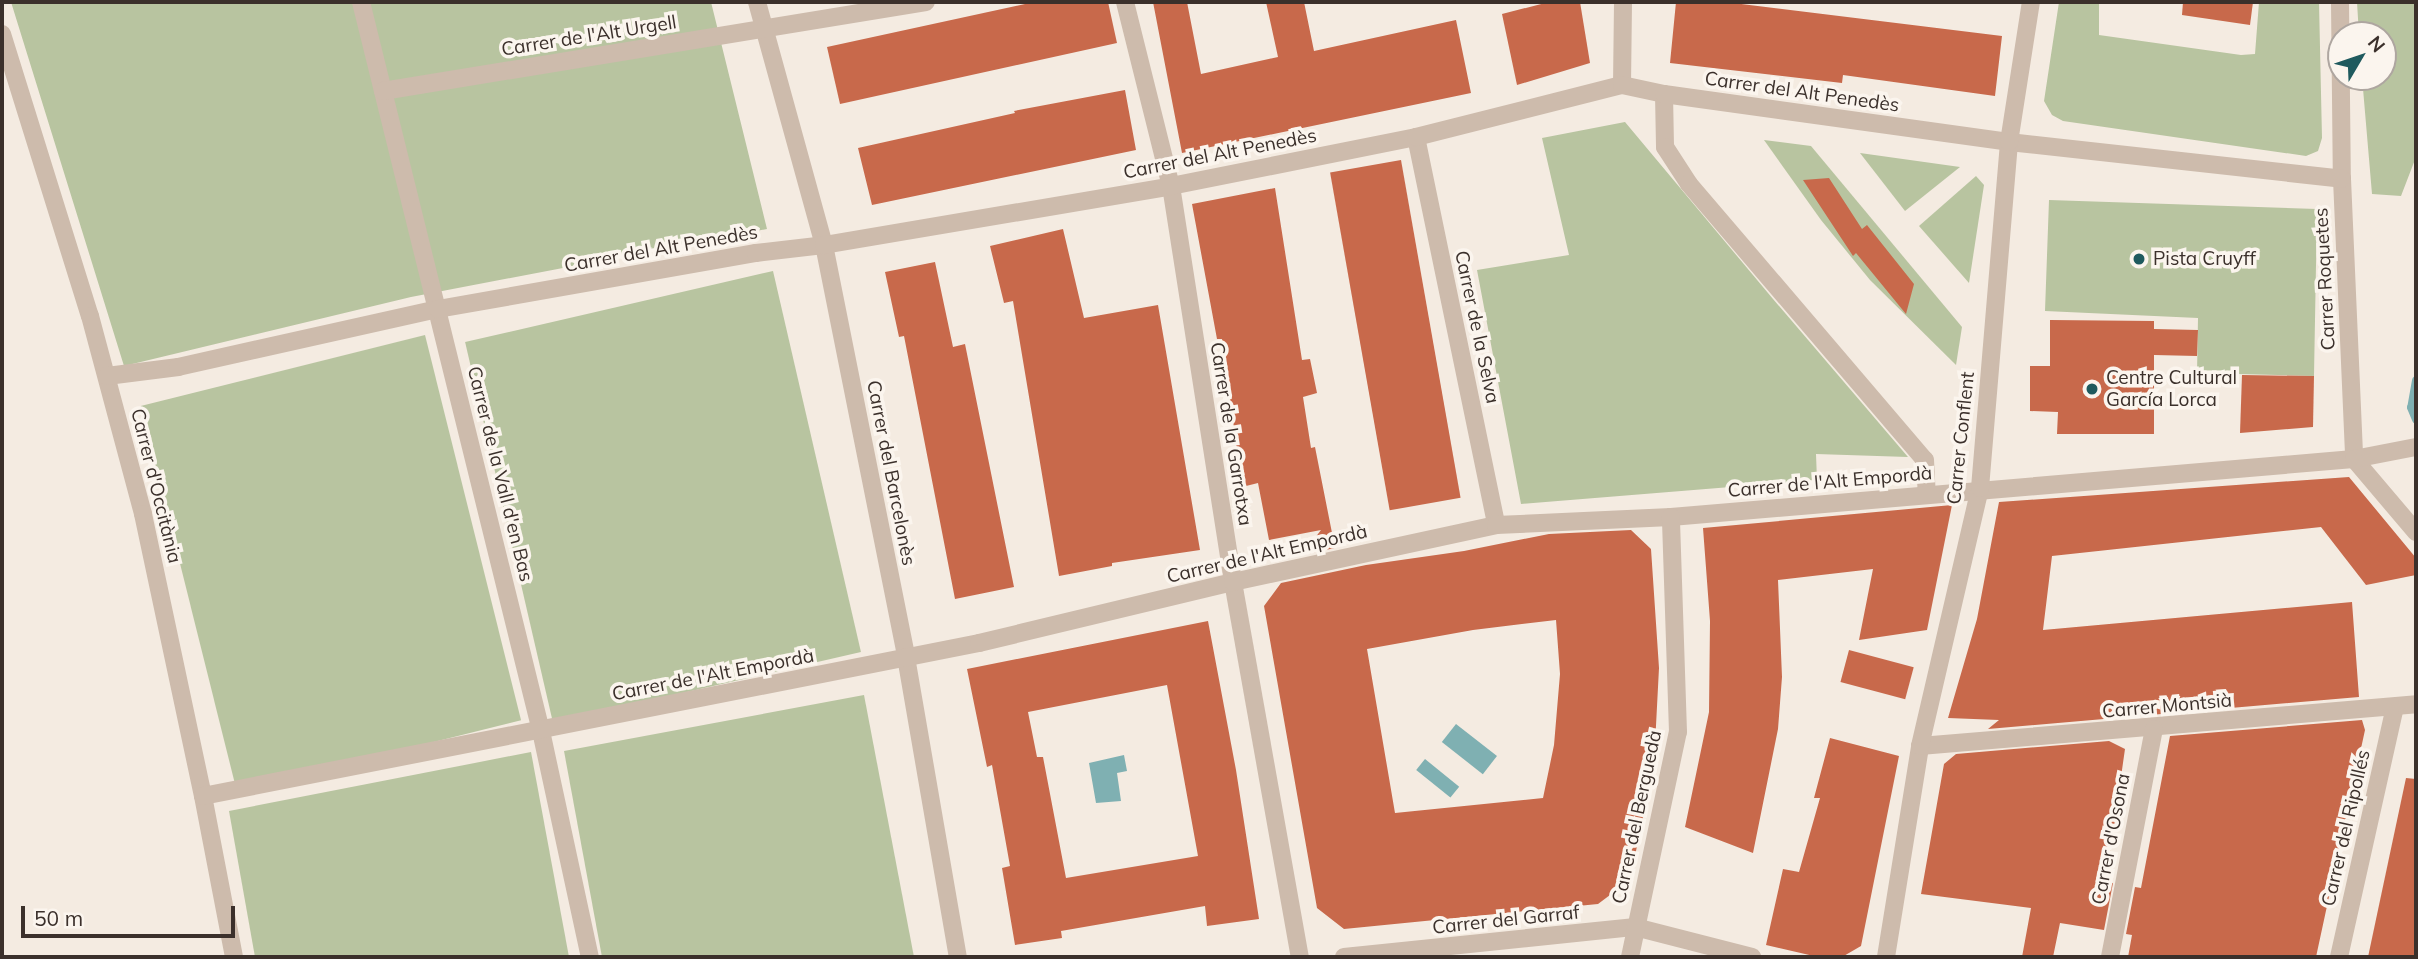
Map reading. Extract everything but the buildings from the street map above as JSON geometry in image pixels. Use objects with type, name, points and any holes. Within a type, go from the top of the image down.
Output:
[{"type":"street","name":"Carrer de la Vall d'en Bas","points":[[361,2],[541,731],[590,957]]},
{"type":"street","name":"Carrer del Barcelonès","points":[[757,2],[824,245],[906,657],[958,957]]},
{"type":"street","name":"Carrer de l'Alt Urgell","points":[[383,91],[730,35],[765,26],[926,2]]},
{"type":"street","name":"Carrer de la Garrotxa","points":[[1125,2],[1171,186],[1233,582],[1300,957]]},
{"type":"street","points":[[1622,85],[1623,2]]},
{"type":"street","name":"Carrer Conflent","points":[[1886,957],[1920,746],[1980,488],[2009,142],[2031,2]]},
{"type":"street","name":"Carrer Roquetes","points":[[2340,2],[2342,179],[2354,459]]},
{"type":"street","name":"Carrer d'Occitània","points":[[2,34],[107,376],[143,514],[204,796],[234,957]]},
{"type":"street","name":"Carrer del Alt Penedès","points":[[107,376],[177,367],[438,310],[756,253],[824,245],[1171,186],[1416,138],[1622,85],[1664,94],[2009,142],[2342,179]]},
{"type":"street","points":[[1664,94],[1665,146],[1689,184],[1925,460],[1927,495]]},
{"type":"street","name":"Carrer de la Selva","points":[[1416,138],[1496,525]]},
{"type":"street","name":"Carrer de l'Alt Empordà","points":[[204,796],[906,657],[1496,525],[1671,517],[1980,488],[2354,459],[2409,448]]},
{"type":"street","points":[[2354,459],[2416,532]]},
{"type":"street","name":"Carrer del Berguedà","points":[[1630,957],[1678,732],[1671,517]]},
{"type":"street","name":"Carrer Montsià","points":[[1920,746],[2154,729],[2416,704]]},
{"type":"street","name":"Carrer del Ripollés","points":[[2339,957],[2395,707]]},
{"type":"street","name":"Carrer d'Osona","points":[[2110,957],[2154,729]]},
{"type":"street","name":"Carrer del Garraf","points":[[1344,957],[1635,928],[1752,957]]},
{"type":"green space","points":[[11,2],[711,2],[767,229],[411,297],[124,366]]},
{"type":"green space","points":[[2059,2],[2099,2],[2099,35],[2241,55],[2255,54],[2259,2],[2319,2],[2322,138],[2318,151],[2306,156],[2063,121],[2052,115],[2044,101]]},
{"type":"green space","points":[[2357,2],[2416,2],[2416,157],[2401,196],[2372,194],[2363,91],[2397,91],[2397,21],[2358,21]]},
{"type":"green space","points":[[1625,122],[1908,457],[1816,454],[1817,480],[1521,504],[1477,270],[1569,255],[1542,138]]},
{"type":"green space","points":[[1764,140],[1811,146],[1962,327],[1956,365],[1870,280],[1821,220]]},
{"type":"green space","points":[[1860,153],[1960,167],[1905,211]]},
{"type":"green space","points":[[1976,176],[1984,185],[1969,283],[1919,226]]},
{"type":"green space","points":[[2049,200],[2317,209],[2314,376],[2197,373],[2198,318],[2045,311]]},
{"type":"green space","points":[[773,271],[861,652],[553,723],[465,342]]},
{"type":"green space","points":[[425,335],[521,720],[237,791],[141,406]]},
{"type":"green space","points":[[864,695],[914,957],[602,957],[564,751]]},
{"type":"green space","points":[[531,752],[569,957],[255,957],[229,811]]},
{"type":"water","points":[[1456,724],[1497,756],[1483,774],[1442,742]]},
{"type":"water","points":[[1124,755],[1127,771],[1117,773],[1121,801],[1096,803],[1089,763]]},
{"type":"water","points":[[1425,759],[1459,787],[1450,798],[1416,770]]},
{"type":"waterway","points":[[2416,380],[2411,407],[2416,419]]},
{"type":"place","name":"Pista Cruyff","points":[[2139,259]]},
{"type":"place","name":"Centre Cultural García Lorca","points":[[2092,389]]}]
